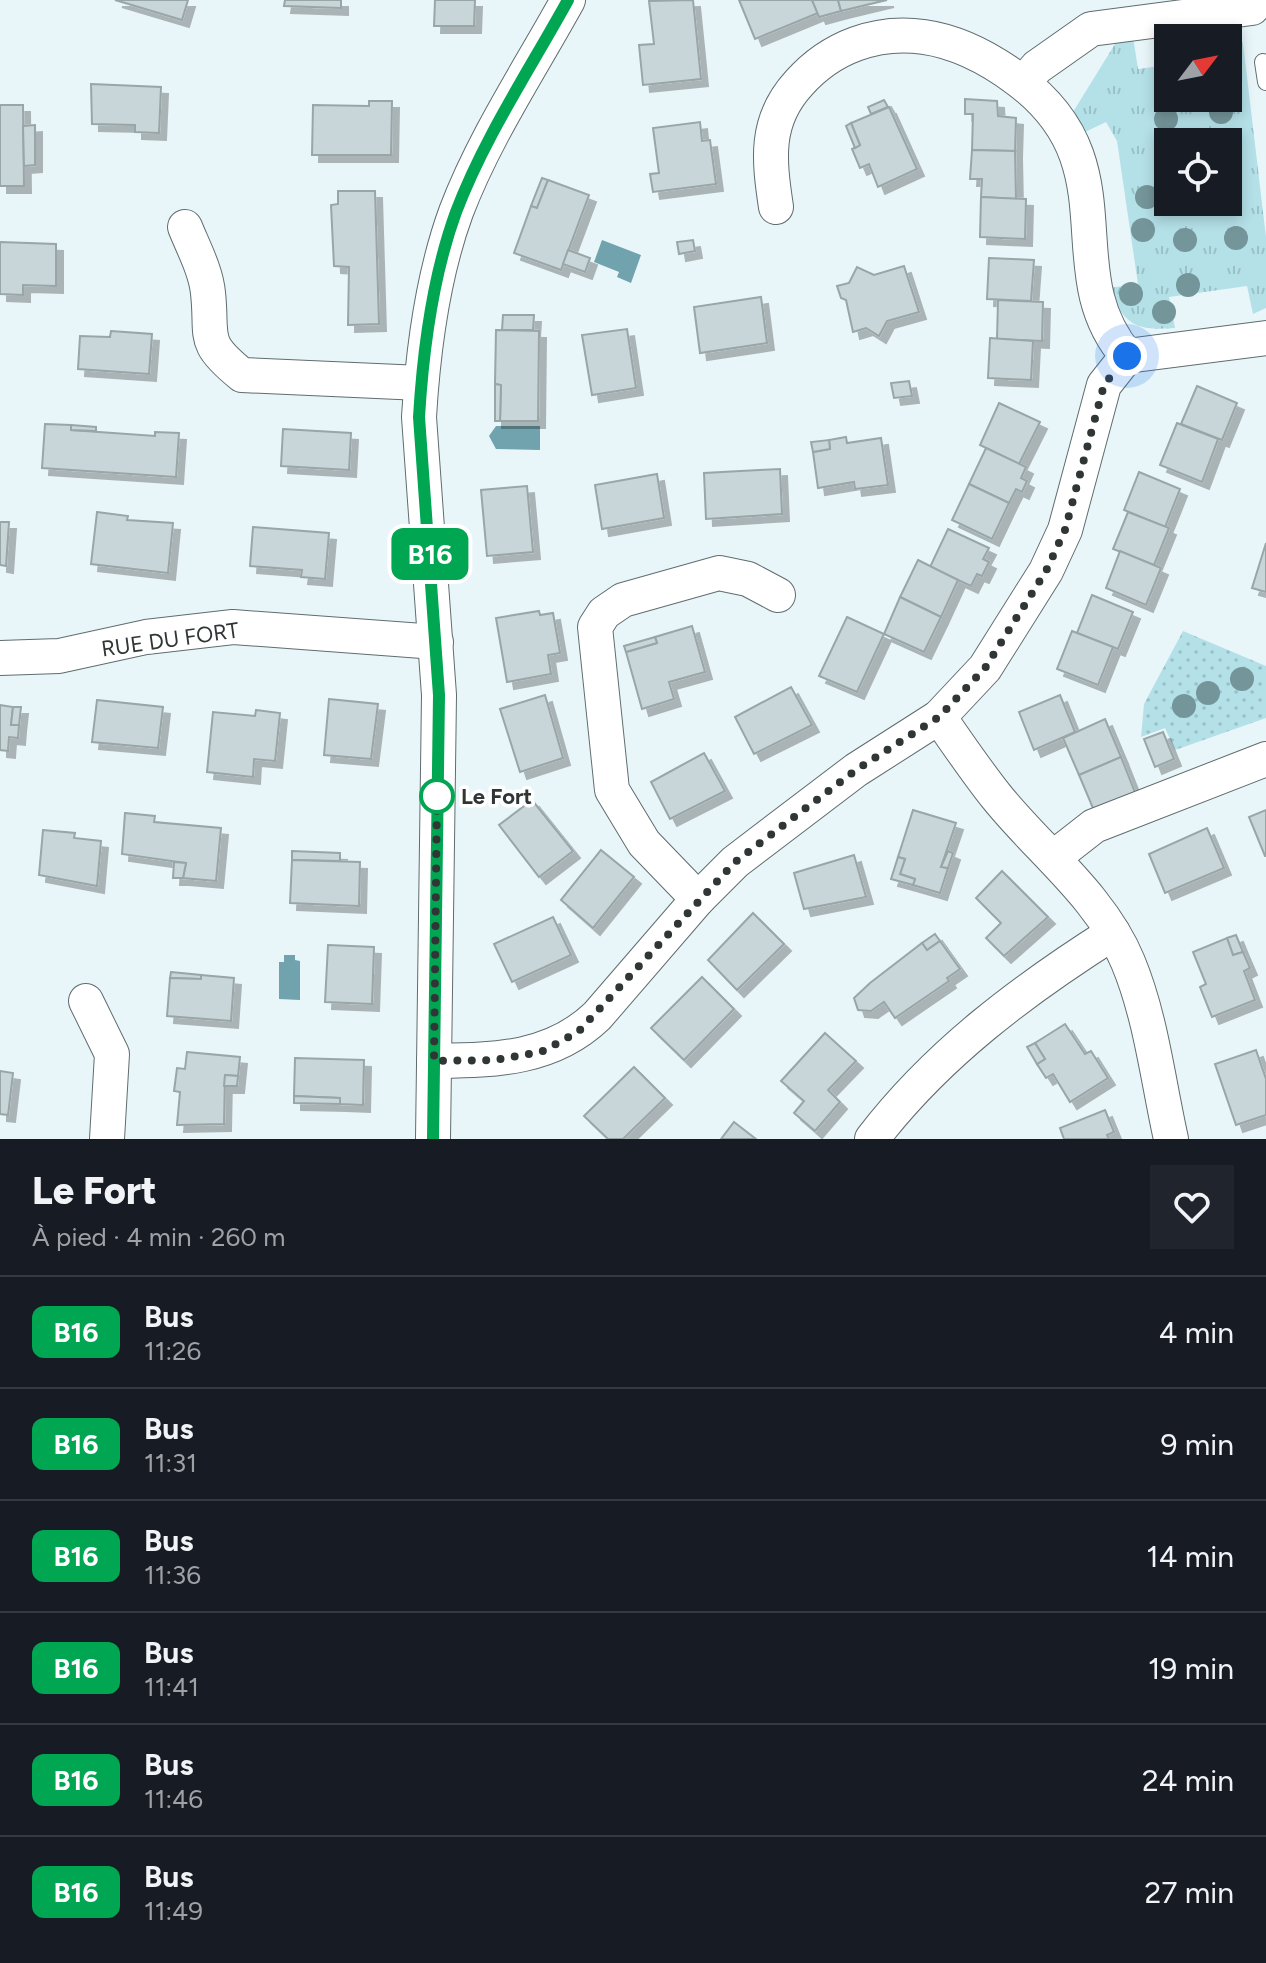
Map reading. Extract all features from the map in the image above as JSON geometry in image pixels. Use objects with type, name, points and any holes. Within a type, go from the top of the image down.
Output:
[{"type":"street","points":[[433,1139],[439,695],[419,417],[421,383],[445,248],[456,214],[470,179],[568,0]]},
{"type":"street","points":[[1023,83],[1037,67],[1091,29],[1259,4]]},
{"type":"street","points":[[776,207],[769,156],[775,120],[791,91],[836,52],[881,37],[910,35],[934,38],[987,59],[1023,83],[1058,118],[1078,156],[1085,176],[1097,307],[1109,336],[1127,356]]},
{"type":"street","points":[[185,227],[208,291],[208,332],[212,343],[242,375],[421,383]]},
{"type":"street","points":[[434,1061],[495,1060],[541,1052],[565,1041],[597,1016],[698,899],[735,862],[807,806],[939,717],[985,668],[1046,571],[1065,530],[1104,385],[1127,356],[1266,338]]},
{"type":"street","points":[[698,899],[644,843],[612,790],[595,627],[604,613],[623,600],[719,573],[748,579],[778,595]]},
{"type":"street","name":"RUE DU FORT","points":[[0,658],[59,656],[146,637],[233,627],[436,642]]},
{"type":"street","points":[[939,717],[996,796],[1053,858],[1113,933],[1128,962],[1142,1008],[1171,1139]]},
{"type":"street","points":[[1053,858],[1094,826],[1266,759]]},
{"type":"street","points":[[872,1139],[903,1100],[970,1035],[1113,933]]},
{"type":"street","points":[[86,1001],[112,1054],[107,1139]]},
{"type":"lane","points":[[1263,62],[1266,82]]},
{"type":"green space","points":[[1133,37],[1138,69],[1154,67],[1154,112],[1242,112],[1243,43],[1266,237],[1266,308],[1253,314],[1247,286],[1169,297],[1175,328],[1150,328],[1126,318],[1108,288],[1138,284],[1117,141],[1106,122],[1083,133],[1073,112],[1115,44]]},
{"type":"green space","points":[[1183,631],[1266,666],[1266,718],[1175,750],[1165,728],[1141,737],[1144,704]]},
{"type":"shaded area","points":[[602,240],[641,255],[631,283],[617,277],[619,272],[594,262]]},
{"type":"shaded area","points":[[496,426],[540,426],[540,450],[496,449],[489,436]]},
{"type":"shaded area","points":[[284,955],[295,955],[295,960],[300,961],[300,1000],[279,999],[279,962],[284,962]]},
{"type":"building","points":[[115,0],[188,0],[182,20]]},
{"type":"building","points":[[285,0],[341,0],[341,8],[284,6]]},
{"type":"building","points":[[435,0],[475,0],[474,26],[434,26]]},
{"type":"building","points":[[693,0],[701,79],[643,85],[639,45],[654,44],[649,1]]},
{"type":"building","points":[[739,0],[812,0],[818,13],[755,39]]},
{"type":"building","points":[[812,0],[838,0],[841,11],[819,17]]},
{"type":"building","points":[[838,0],[887,0],[841,11]]},
{"type":"building","points":[[91,84],[161,87],[159,133],[135,132],[135,125],[92,124]]},
{"type":"building","points":[[965,99],[997,101],[998,116],[1016,118],[1015,151],[972,150],[973,114],[965,114]]},
{"type":"building","points":[[884,100],[888,107],[871,114],[868,107]]},
{"type":"building","points":[[369,101],[392,101],[391,155],[312,155],[313,105],[369,106]]},
{"type":"building","points":[[0,105],[23,105],[24,186],[0,186]]},
{"type":"building","points":[[889,107],[917,169],[878,187],[869,164],[860,168],[852,149],[860,145],[851,123]]},
{"type":"building","points":[[700,122],[702,141],[710,140],[716,184],[653,192],[650,174],[659,173],[653,128]]},
{"type":"building","points":[[851,123],[860,145],[855,148],[846,126]]},
{"type":"building","points":[[35,125],[35,165],[24,166],[23,126]]},
{"type":"building","points":[[972,150],[1015,151],[1016,199],[981,197],[982,179],[970,179]]},
{"type":"building","points":[[542,178],[548,180],[537,208],[531,206]]},
{"type":"building","points":[[548,180],[589,195],[561,270],[514,253],[531,206],[537,208]]},
{"type":"building","points":[[338,191],[375,191],[379,324],[348,325],[349,267],[334,266],[331,205],[338,204]]},
{"type":"building","points":[[981,197],[1026,199],[1025,239],[980,237]]},
{"type":"building","points":[[693,240],[695,251],[679,254],[677,242]]},
{"type":"building","points":[[0,242],[56,244],[56,286],[23,285],[23,295],[0,294]]},
{"type":"building","points":[[568,250],[590,258],[585,272],[563,264]]},
{"type":"building","points":[[989,258],[1034,260],[1031,301],[987,299]]},
{"type":"building","points":[[904,266],[919,312],[887,321],[879,336],[866,328],[853,332],[846,300],[841,298],[837,286],[849,283],[857,267],[874,275]]},
{"type":"building","points":[[761,297],[767,343],[700,353],[694,307]]},
{"type":"building","points":[[998,300],[1043,302],[1042,341],[997,339]]},
{"type":"building","points":[[503,315],[534,315],[533,330],[502,330]]},
{"type":"building","points":[[627,329],[636,388],[592,395],[582,335]]},
{"type":"building","points":[[496,330],[539,331],[538,421],[500,421],[501,385],[495,384]]},
{"type":"building","points":[[111,331],[152,334],[149,374],[78,369],[80,336],[110,337]]},
{"type":"building","points":[[990,338],[1033,341],[1031,380],[988,378]]},
{"type":"building","points":[[909,381],[912,396],[894,398],[891,383]]},
{"type":"building","points":[[495,384],[501,385],[500,421],[495,421]]},
{"type":"building","points":[[1197,386],[1237,403],[1222,440],[1181,424]]},
{"type":"building","points":[[999,403],[1040,422],[1019,464],[980,445]]},
{"type":"building","points":[[1177,423],[1218,439],[1202,482],[1160,465]]},
{"type":"building","points":[[45,424],[71,425],[71,430],[155,436],[155,432],[179,433],[176,477],[42,468]]},
{"type":"building","points":[[71,425],[96,427],[96,431],[71,430]]},
{"type":"building","points":[[283,429],[351,433],[349,470],[281,466]]},
{"type":"building","points":[[846,437],[847,443],[881,438],[888,485],[855,489],[854,482],[818,488],[813,452],[830,449],[829,440]]},
{"type":"building","points":[[829,440],[830,449],[813,452],[811,442]]},
{"type":"building","points":[[986,448],[1026,467],[1021,478],[1027,481],[1022,492],[1016,489],[1009,503],[969,484]]},
{"type":"building","points":[[780,469],[782,514],[706,519],[704,473]]},
{"type":"building","points":[[1139,472],[1180,489],[1165,527],[1124,510]]},
{"type":"building","points":[[657,474],[664,518],[602,529],[595,485]]},
{"type":"building","points":[[969,484],[1009,503],[992,539],[952,520]]},
{"type":"building","points":[[527,486],[533,552],[487,556],[481,490]]},
{"type":"building","points":[[97,512],[128,516],[127,520],[173,523],[168,573],[91,564]]},
{"type":"building","points":[[1128,512],[1169,528],[1154,565],[1113,549]]},
{"type":"building","points":[[0,522],[9,522],[6,566],[0,565]]},
{"type":"building","points":[[253,527],[329,533],[325,579],[301,577],[302,570],[250,566]]},
{"type":"building","points":[[948,529],[989,548],[983,559],[989,562],[982,576],[977,574],[971,586],[930,567]]},
{"type":"building","points":[[1266,543],[1266,592],[1252,588]]},
{"type":"building","points":[[1120,551],[1161,568],[1146,605],[1106,588]]},
{"type":"building","points":[[918,560],[958,580],[941,617],[900,597]]},
{"type":"building","points":[[1092,595],[1133,612],[1118,649],[1077,633]]},
{"type":"building","points":[[900,597],[941,617],[924,652],[884,634]]},
{"type":"building","points":[[539,611],[540,615],[553,613],[560,653],[548,655],[551,674],[507,682],[496,618]]},
{"type":"building","points":[[847,617],[884,634],[857,692],[819,676]]},
{"type":"building","points":[[692,626],[705,672],[669,682],[674,699],[642,709],[626,652],[657,643],[655,637]]},
{"type":"building","points":[[1072,631],[1113,647],[1098,685],[1057,669]]},
{"type":"building","points":[[655,637],[657,643],[626,652],[624,646]]},
{"type":"building","points":[[791,687],[812,725],[754,754],[735,717]]},
{"type":"building","points":[[545,695],[563,758],[520,772],[500,709]]},
{"type":"building","points":[[1060,695],[1075,732],[1034,750],[1019,712]]},
{"type":"building","points":[[329,699],[378,704],[371,759],[324,755]]},
{"type":"building","points":[[97,700],[163,707],[158,748],[92,742]]},
{"type":"building","points":[[0,705],[13,707],[11,725],[19,725],[18,738],[9,737],[8,751],[0,750]]},
{"type":"building","points":[[13,707],[21,707],[19,725],[11,725]]},
{"type":"building","points":[[256,710],[280,713],[275,761],[254,759],[253,777],[207,772],[213,712],[255,716]]},
{"type":"building","points":[[1105,719],[1121,757],[1079,775],[1063,738]]},
{"type":"building","points":[[1163,732],[1174,759],[1155,767],[1144,739]]},
{"type":"building","points":[[704,753],[725,791],[670,819],[651,782]]},
{"type":"building","points":[[1121,757],[1136,795],[1095,813],[1079,775]]},
{"type":"building","points":[[532,800],[573,851],[539,877],[499,825]]},
{"type":"building","points":[[913,810],[956,823],[941,867],[948,868],[940,893],[913,885],[915,879],[900,874],[905,859],[898,857]]},
{"type":"building","points":[[1266,810],[1266,856],[1265,856],[1249,817]]},
{"type":"building","points":[[125,813],[155,816],[154,822],[221,828],[216,881],[183,878],[186,863],[122,854]]},
{"type":"building","points":[[1207,828],[1224,868],[1165,893],[1149,854]]},
{"type":"building","points":[[43,830],[75,833],[74,838],[101,841],[97,886],[39,875]]},
{"type":"building","points":[[601,850],[634,877],[593,928],[561,900]]},
{"type":"building","points":[[292,851],[340,853],[340,861],[292,860]]},
{"type":"building","points":[[948,851],[953,853],[948,868],[941,867]]},
{"type":"building","points":[[854,855],[866,897],[804,909],[794,873]]},
{"type":"building","points":[[898,857],[905,859],[900,874],[915,879],[913,885],[891,879]]},
{"type":"building","points":[[292,860],[360,862],[359,906],[290,903]]},
{"type":"building","points":[[174,862],[186,863],[183,878],[173,878]]},
{"type":"building","points":[[1002,871],[1048,917],[1004,956],[986,938],[1001,923],[976,898]]},
{"type":"building","points":[[753,913],[784,944],[737,990],[708,960]]},
{"type":"building","points":[[553,917],[571,955],[512,982],[494,944]]},
{"type":"building","points":[[935,934],[940,941],[927,950],[922,943]]},
{"type":"building","points":[[1236,935],[1243,952],[1233,955],[1227,938]]},
{"type":"building","points":[[1227,938],[1233,955],[1243,952],[1250,968],[1244,971],[1255,1000],[1212,1017],[1200,987],[1206,984],[1193,952]]},
{"type":"building","points":[[940,941],[960,969],[947,978],[949,981],[895,1018],[884,1002],[871,1011],[858,1010],[854,998],[870,983],[922,943],[927,950]]},
{"type":"building","points":[[328,945],[374,947],[372,1004],[325,1002]]},
{"type":"building","points":[[171,972],[201,975],[201,979],[170,978]]},
{"type":"building","points":[[201,975],[234,978],[231,1021],[167,1016],[170,978],[201,979]]},
{"type":"building","points":[[702,977],[734,1009],[684,1060],[651,1028]]},
{"type":"building","points":[[1065,1024],[1085,1054],[1091,1051],[1108,1078],[1070,1102],[1053,1074],[1046,1078],[1037,1064],[1045,1059],[1035,1043]]},
{"type":"building","points":[[825,1033],[856,1061],[828,1090],[840,1102],[815,1131],[794,1113],[804,1101],[781,1081]]},
{"type":"building","points":[[1035,1043],[1045,1059],[1037,1064],[1027,1047]]},
{"type":"building","points":[[1256,1050],[1266,1079],[1266,1115],[1236,1125],[1215,1064]]},
{"type":"building","points":[[187,1052],[240,1057],[238,1076],[225,1075],[224,1124],[177,1125],[180,1092],[174,1091],[177,1068],[185,1069]]},
{"type":"building","points":[[295,1058],[364,1060],[363,1105],[340,1104],[340,1098],[294,1096]]},
{"type":"building","points":[[634,1067],[665,1098],[623,1139],[608,1139],[584,1116]]},
{"type":"building","points":[[0,1071],[13,1073],[8,1115],[0,1114]]},
{"type":"building","points":[[225,1075],[238,1076],[237,1086],[224,1086]]},
{"type":"building","points":[[294,1096],[340,1098],[340,1104],[294,1103]]},
{"type":"building","points":[[1105,1110],[1114,1132],[1107,1135],[1109,1139],[1064,1139],[1060,1128]]},
{"type":"building","points":[[734,1122],[756,1139],[721,1139]]},
{"type":"bus line","name":"B16","points":[[433,1139],[439,695],[419,417],[421,383],[445,248],[456,214],[470,179],[568,0]]},
{"type":"place","name":"Le Fort","points":[[437,796]]},
{"type":"route","points":[[437,796],[437,789],[434,1061],[495,1060],[541,1052],[565,1041],[597,1016],[698,899],[735,862],[856,770],[939,717],[985,668],[1046,571],[1065,530],[1104,385],[1127,356]]}]
